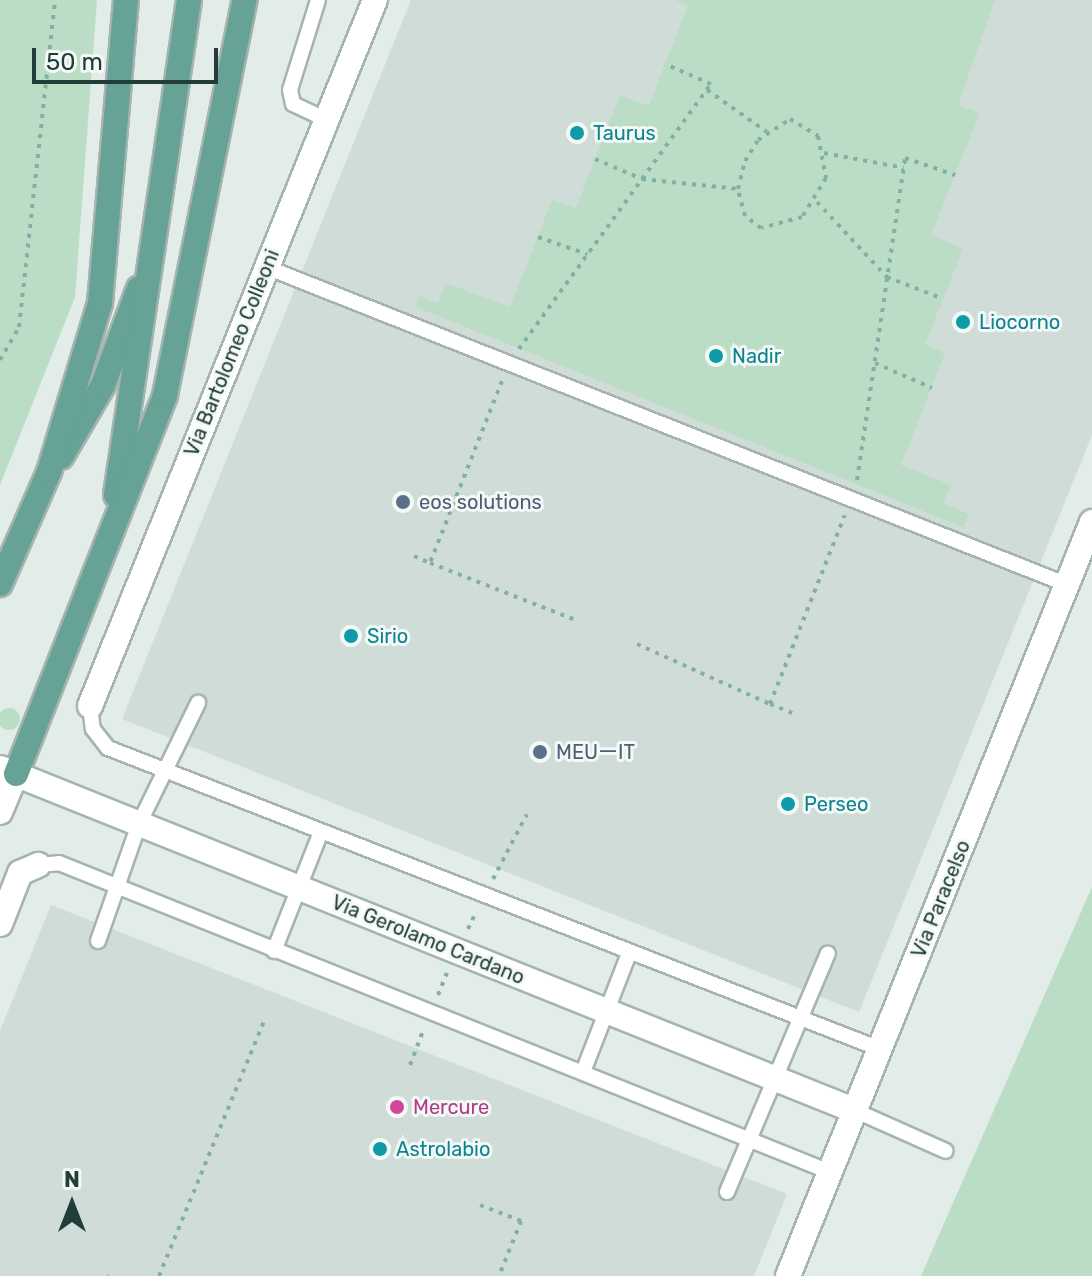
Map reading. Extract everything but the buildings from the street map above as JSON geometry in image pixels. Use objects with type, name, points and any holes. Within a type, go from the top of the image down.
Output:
[{"type":"main road","points":[[0,584],[49,472],[100,303],[126,0]]},
{"type":"main road","points":[[111,529],[189,0]]},
{"type":"main road","points":[[8,771],[111,529],[179,341],[245,0]]},
{"type":"main road","points":[[49,472],[103,385],[157,221]]},
{"type":"street","name":"Via Bartolomeo Colleoni","points":[[90,706],[375,0]]},
{"type":"street","name":"Via Paracelso","points":[[788,1276],[1092,522]]},
{"type":"street","points":[[0,812],[8,771]]},
{"type":"street","name":"Via Gerolamo Cardano","points":[[8,771],[856,1111]]},
{"type":"street","points":[[0,924],[20,873],[38,865]]},
{"type":"lane","points":[[318,0],[290,90],[293,104],[325,119]]},
{"type":"lane","points":[[266,267],[508,366],[1068,585]]},
{"type":"lane","points":[[98,941],[139,824],[198,703]]},
{"type":"lane","points":[[90,706],[93,729],[108,748],[628,956],[880,1049]]},
{"type":"lane","points":[[274,951],[320,834]]},
{"type":"lane","points":[[38,865],[59,863],[830,1172]]},
{"type":"lane","points":[[727,1192],[802,1022],[828,953]]},
{"type":"lane","points":[[583,1072],[628,956]]},
{"type":"lane","points":[[856,1111],[946,1151]]},
{"type":"path","points":[[0,360],[19,327],[55,0]]},
{"type":"path","points":[[430,563],[508,366],[711,84],[665,64]]},
{"type":"path","points":[[707,90],[767,132]]},
{"type":"path","points":[[790,119],[818,136],[824,153],[817,202],[782,228],[761,228],[745,216],[738,189],[745,161],[767,132],[790,119]]},
{"type":"path","points":[[824,153],[904,168]]},
{"type":"path","points":[[770,704],[850,500],[875,363],[905,158],[955,175]]},
{"type":"path","points":[[595,159],[642,179],[738,189]]},
{"type":"path","points":[[817,202],[887,277],[943,299]]},
{"type":"path","points":[[538,237],[587,254]]},
{"type":"path","points":[[875,363],[932,388]]},
{"type":"path","points":[[414,556],[573,619]]},
{"type":"path","points":[[637,644],[792,713]]},
{"type":"path","points":[[159,1276],[265,1019]]},
{"type":"path","points":[[480,1205],[521,1221],[499,1276]]},
{"type":"shaded area","points":[[411,0],[1092,0],[1092,435],[859,1012],[122,719]]},
{"type":"shaded area","points":[[51,905],[787,1194],[754,1276],[0,1276],[0,1031]]},
{"type":"green space","points":[[0,0],[97,0],[75,297],[0,485]]},
{"type":"green space","points":[[675,0],[995,0],[958,105],[980,113],[931,235],[963,249],[925,344],[945,353],[901,465],[951,485],[943,503],[969,514],[963,527],[416,307],[419,296],[438,303],[446,283],[510,307],[552,200],[576,208],[620,95],[649,106],[688,5]]},
{"type":"green space","points":[[9,708],[17,711],[20,719],[17,727],[9,730],[1,727],[-2,719],[1,711]]},
{"type":"green space","points":[[1092,887],[1092,1276],[921,1276]]},
{"type":"place","name":"Taurus","points":[[577,133]]},
{"type":"place","name":"Liocorno","points":[[963,322]]},
{"type":"place","name":"Nadir","points":[[716,356]]},
{"type":"place","name":"eos solutions","points":[[403,502]]},
{"type":"place","name":"Sirio","points":[[351,636]]},
{"type":"place","name":"MEUーIT","points":[[540,752]]},
{"type":"place","name":"Perseo","points":[[788,804]]},
{"type":"place","name":"Mercure","points":[[397,1107]]},
{"type":"place","name":"Astrolabio","points":[[380,1149]]}]
